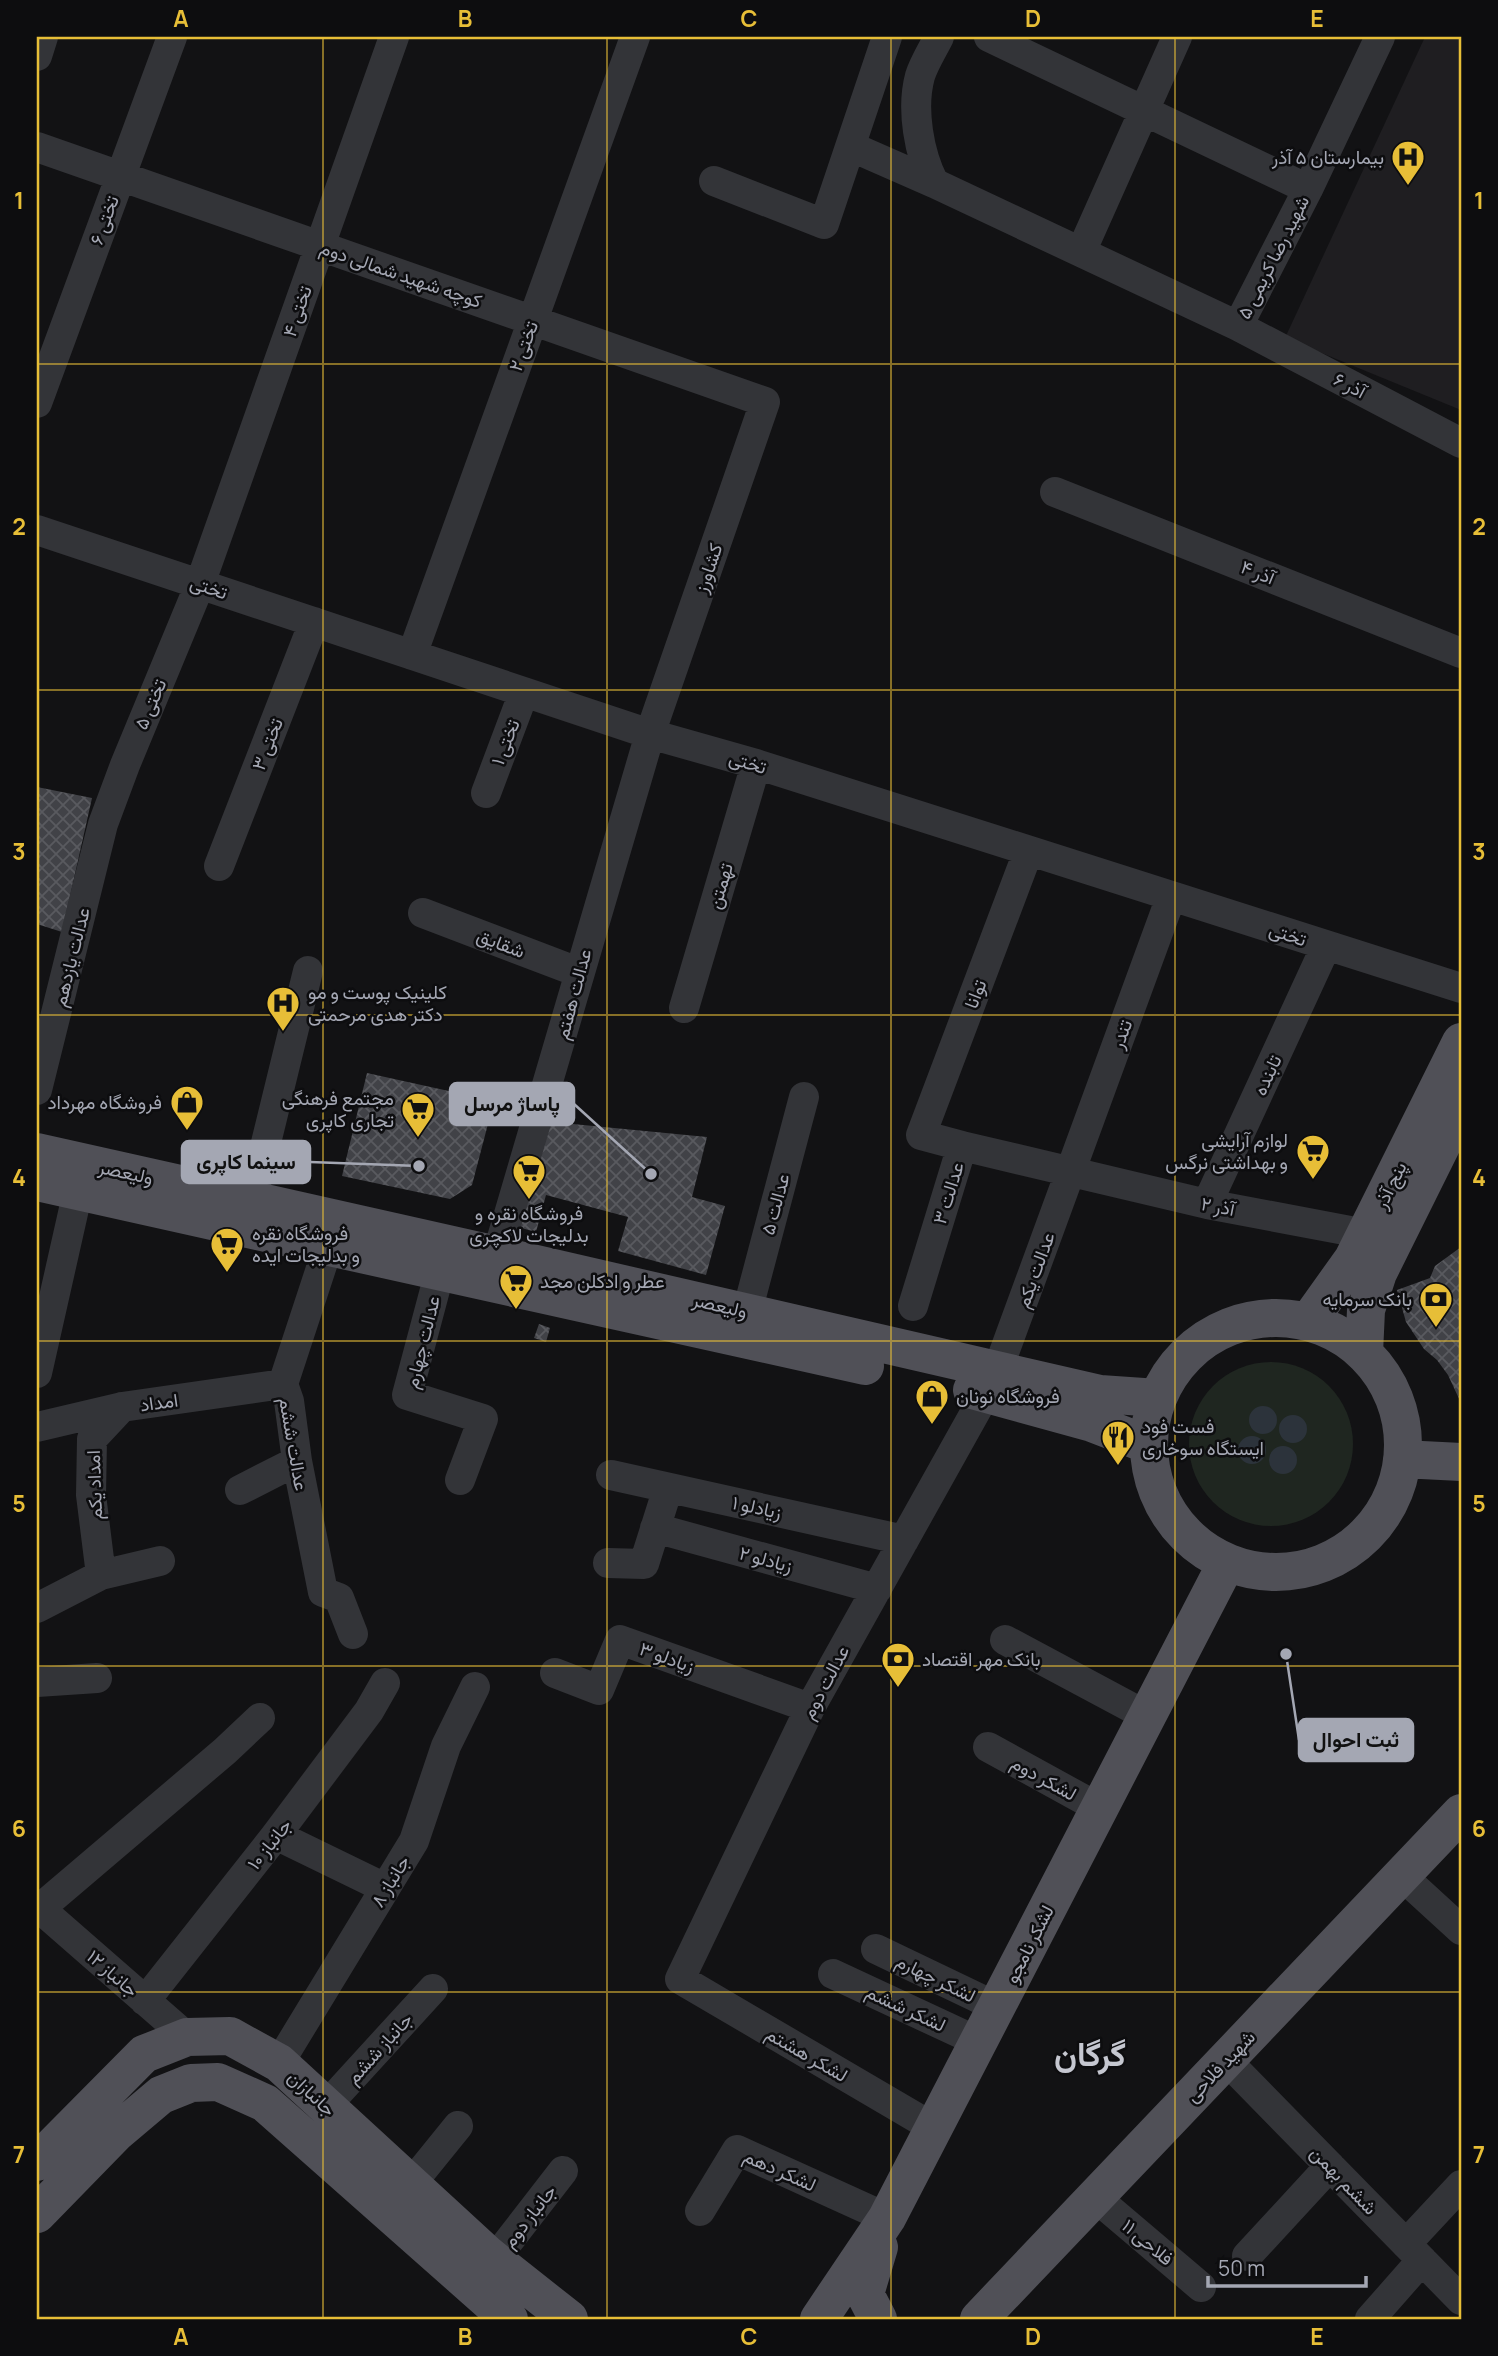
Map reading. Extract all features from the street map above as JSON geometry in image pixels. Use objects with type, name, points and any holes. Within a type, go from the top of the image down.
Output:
[{"type":"main road","name":"پنج آذر","points":[[1308,1322],[1353,1259],[1461,1042]]},
{"type":"main road","name":"پنج آذر","points":[[1364,1353],[1366,1310],[1378,1273],[1461,1106]]},
{"type":"main road","name":"ولیعصر","points":[[37,1152],[747,1311],[992,1381],[1149,1445]]},
{"type":"main road","name":"ولیعصر","points":[[37,1182],[440,1271],[992,1381],[1158,1398]]},
{"type":"main road","points":[[1267,1318],[1308,1322],[1338,1334],[1364,1353],[1387,1384],[1401,1420],[1409,1459],[1379,1518],[1365,1535],[1331,1559],[1290,1571],[1247,1569],[1222,1572],[1166,1509],[1153,1478],[1150,1429],[1158,1398],[1179,1363],[1193,1349],[1227,1328],[1267,1318]]},
{"type":"main road","points":[[1409,1459],[1461,1462]]},
{"type":"main road","name":"لشکر نامجو","points":[[819,2319],[887,2218],[1222,1572]]},
{"type":"main road","name":"شهید فلاحی","points":[[979,2319],[1461,1814]]},
{"type":"main road","name":"جانبازان","points":[[37,2162],[144,2054],[187,2037],[230,2036],[279,2063],[495,2260],[569,2319]]},
{"type":"main road","name":"جانبازان","points":[[37,2214],[116,2133],[161,2095],[191,2083],[218,2082],[264,2103],[509,2319]]},
{"type":"main road","points":[[878,2319],[865,2294],[887,2218]]},
{"type":"street","points":[[37,56],[43,37]]},
{"type":"street","name":"تختی ۶","points":[[37,403],[172,37]]},
{"type":"street","name":"تختی ۴","points":[[200,584],[394,37]]},
{"type":"street","name":"تختی ۲","points":[[412,655],[635,37]]},
{"type":"street","points":[[715,181],[824,224],[887,37]]},
{"type":"street","points":[[933,183],[924,164],[916,124],[920,77],[939,37]]},
{"type":"street","points":[[989,37],[1308,189]]},
{"type":"street","points":[[1081,252],[1177,37]]},
{"type":"street","name":"شهید رضا کریمی ۵","points":[[1238,326],[1308,189],[1380,37]]},
{"type":"street","name":"کوچه شهید شمالی دوم","points":[[37,147],[765,402]]},
{"type":"street","name":"آذر ۶","points":[[852,147],[1238,326],[1461,443]]},
{"type":"street","name":"کشاورز","points":[[650,734],[765,402]]},
{"type":"street","name":"آذر ۴","points":[[1055,492],[1461,653]]},
{"type":"street","name":"تختی","points":[[37,530],[650,734],[756,764],[1461,989]]},
{"type":"street","name":"۵ تختی","points":[[103,824],[200,584]]},
{"type":"street","name":"تختی ۳","points":[[219,866],[314,622]]},
{"type":"street","name":"۱ تختی","points":[[486,793],[524,692]]},
{"type":"street","name":"عدالت هفتم","points":[[497,1255],[650,734]]},
{"type":"street","name":"تهمتن","points":[[684,1008],[756,764]]},
{"type":"street","name":"عدالت یازدهم","points":[[37,1090],[103,824]]},
{"type":"street","name":"توانا","points":[[962,1146],[921,1135],[1028,852]]},
{"type":"street","name":"تندر","points":[[1071,1171],[1171,897]]},
{"type":"street","name":"شقایق","points":[[423,913],[579,972]]},
{"type":"street","name":"تابنده","points":[[1208,1204],[1326,946]]},
{"type":"street","points":[[252,1200],[308,971]]},
{"type":"street","name":"عدالت ۵","points":[[747,1311],[804,1097]]},
{"type":"street","name":"عدالت ۳","points":[[913,1306],[962,1146],[1071,1171]]},
{"type":"street","name":"۲ آذر","points":[[1071,1171],[1208,1204],[1366,1234]]},
{"type":"street","name":"عدالت یکم","points":[[992,1381],[1071,1171]]},
{"type":"street","points":[[37,1373],[78,1191]]},
{"type":"street","name":"عدالت ششم","points":[[328,1247],[283,1384],[289,1401],[297,1461],[323,1592],[339,1598],[354,1634]]},
{"type":"street","name":"عدالت چهارم","points":[[440,1271],[407,1395],[483,1419],[460,1480]]},
{"type":"street","name":"عدالت دوم","points":[[680,1979],[810,1708],[992,1381]]},
{"type":"street","name":"امداد","points":[[37,1427],[122,1407],[283,1384]]},
{"type":"street","name":"امداد یکم","points":[[101,1575],[91,1495],[92,1439],[122,1407]]},
{"type":"street","points":[[240,1490],[297,1461]]},
{"type":"street","name":"زیادلو ۱","points":[[611,1475],[904,1540]]},
{"type":"street","points":[[608,1563],[644,1564],[668,1488]]},
{"type":"street","name":"زیادلو ۲","points":[[655,1528],[877,1589]]},
{"type":"street","points":[[37,1608],[101,1575],[160,1561]]},
{"type":"street","name":"زیادلو ۳","points":[[555,1673],[599,1690],[620,1640],[810,1708]]},
{"type":"street","points":[[1005,1640],[1147,1716]]},
{"type":"street","points":[[37,1682],[97,1678]]},
{"type":"street","name":"۱۰ جانباز","points":[[145,2001],[276,1835],[369,1711],[385,1683]]},
{"type":"street","name":"جانباز ۸","points":[[279,2063],[414,1841],[446,1746],[475,1687]]},
{"type":"street","points":[[38,1909],[225,1751],[260,1718]]},
{"type":"street","name":"لشکر دوم","points":[[988,1747],[1099,1808]]},
{"type":"street","points":[[276,1835],[385,1888]]},
{"type":"street","points":[[1402,1876],[1461,1930]]},
{"type":"street","name":"۱۲ جانباز","points":[[38,1909],[187,2037]]},
{"type":"street","name":"لشکر چهارم","points":[[876,1950],[997,2007]]},
{"type":"street","name":"لشکر ششم","points":[[833,1974],[979,2042]]},
{"type":"street","name":"لشکر هشتم","points":[[680,1979],[934,2128]]},
{"type":"street","name":"جانباز ششم","points":[[326,2106],[433,1989]]},
{"type":"street","name":"ششم بهمن","points":[[1226,2060],[1461,2300]]},
{"type":"street","points":[[411,2184],[458,2126]]},
{"type":"street","name":"لشکر دهم","points":[[700,2211],[737,2150],[887,2218]]},
{"type":"street","points":[[1247,2256],[1330,2166]]},
{"type":"street","name":"جانباز دوم","points":[[495,2260],[563,2171]]},
{"type":"street","points":[[1370,2319],[1461,2185]]},
{"type":"street","name":"۱۱ فلاحی","points":[[1096,2197],[1201,2287]]},
{"type":"shaded area","name":"بیمارستان ۵ آذر","points":[[1425,37],[1461,37],[1461,410],[1285,338]]},
{"type":"shaded area","points":[[1271,1362],[1302,1368],[1329,1386],[1347,1413],[1353,1444],[1347,1475],[1329,1502],[1302,1520],[1271,1526],[1240,1520],[1213,1502],[1195,1475],[1189,1444],[1195,1413],[1213,1386],[1240,1368]]},
{"type":"shaded area","points":[[1263,1406],[1273,1410],[1277,1420],[1273,1430],[1263,1434],[1253,1430],[1249,1420],[1253,1410]]},
{"type":"shaded area","points":[[1293,1415],[1303,1419],[1307,1429],[1303,1439],[1293,1443],[1283,1439],[1279,1429],[1283,1419]]},
{"type":"shaded area","points":[[1252,1436],[1262,1440],[1266,1450],[1262,1460],[1252,1464],[1242,1460],[1238,1450],[1242,1440]]},
{"type":"shaded area","points":[[1283,1446],[1293,1450],[1297,1460],[1293,1470],[1283,1474],[1273,1470],[1269,1460],[1273,1450]]},
{"type":"building","points":[[37,787],[92,798],[62,932],[37,924]]},
{"type":"building","name":"مجتمع فرهنگی تجاری کاپری","points":[[367,1073],[494,1101],[472,1185],[450,1199],[342,1176]]},
{"type":"building","points":[[542,1121],[707,1137],[692,1197],[725,1206],[706,1275],[618,1251],[628,1217],[546,1195],[536,1232],[514,1226]]},
{"type":"building","name":"بانک سرمایه","points":[[1461,1247],[1461,1403],[1448,1375],[1424,1349],[1406,1322],[1397,1290],[1430,1278],[1435,1266]]},
{"type":"building","points":[[539,1324],[550,1328],[546,1342],[534,1338]]},
{"type":"place","name":"بیمارستان ۵ آذر","points":[[1408,187]]},
{"type":"place","name":"کلینیک پوست و مو دکتر هدی مرحمتی","points":[[283,1033]]},
{"type":"place","name":"فروشگاه مهرداد","points":[[187,1132]]},
{"type":"place","name":"مجتمع فرهنگی تجاری کاپری","points":[[418,1139]]},
{"type":"place","name":"سینما کاپری","points":[[419,1166]]},
{"type":"place","name":"پاساژ مرسل","points":[[651,1174]]},
{"type":"place","name":"لوازم آرایشی و بهداشتی نرگس","points":[[1313,1181]]},
{"type":"place","name":"فروشگاه نقره و بدلیجات لاکچری","points":[[529,1201]]},
{"type":"place","name":"فروشگاه نقره و بدلیجات ایده","points":[[227,1274]]},
{"type":"place","name":"عطر و ادکلن مجد","points":[[516,1311]]},
{"type":"place","name":"بانک سرمایه","points":[[1436,1329]]},
{"type":"place","name":"فروشگاه نونان","points":[[932,1426]]},
{"type":"place","name":"فست فود ایستگاه سوخاری","points":[[1118,1467]]},
{"type":"place","name":"ثبت احوال","points":[[1286,1654]]},
{"type":"place","name":"بانک مهر اقتصاد","points":[[898,1689]]},
{"type":"district","name":"گرگان","points":[[1090,2053]]}]
